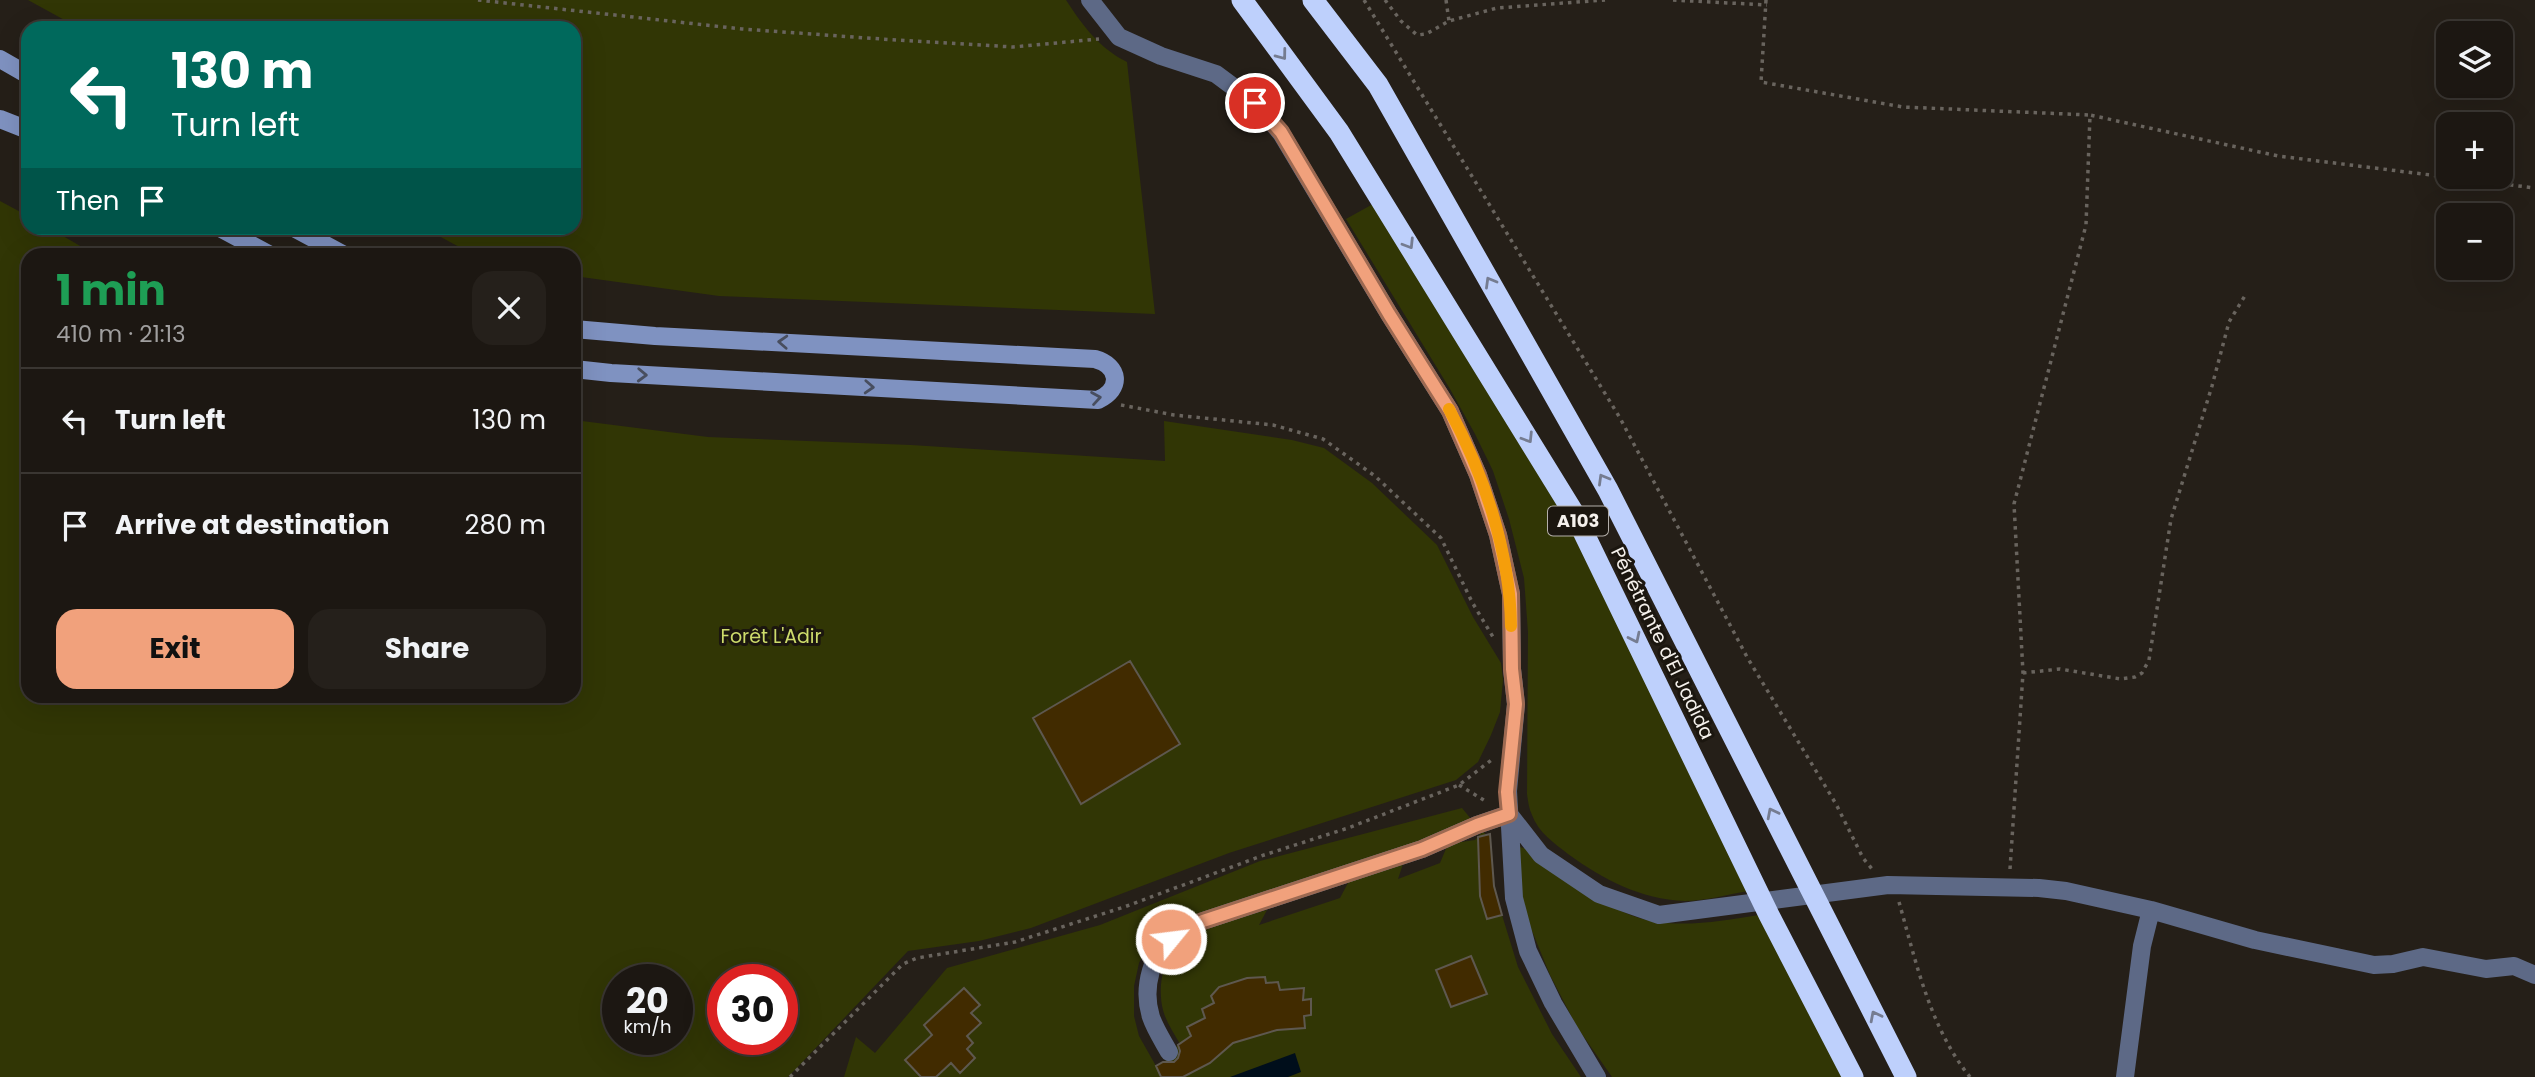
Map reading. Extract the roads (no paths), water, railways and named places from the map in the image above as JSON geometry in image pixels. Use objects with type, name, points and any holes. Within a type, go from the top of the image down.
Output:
[{"type":"highway","name":"Pénétrante d'El Jadida","points":[[1242,0],[1339,132],[1576,515],[1769,915],[1853,1077]]},
{"type":"highway","name":"Pénétrante d'El Jadida","points":[[1313,0],[1378,85],[1608,490],[1906,1077]]},
{"type":"street","points":[[1090,0],[1119,37],[1161,56],[1216,74],[1255,103],[1281,132],[1450,411],[1478,475],[1498,535],[1511,594],[1512,669],[1516,704],[1507,792],[1514,898],[1528,951],[1553,1003],[1597,1077]]},
{"type":"street","points":[[0,59],[21,71]]},
{"type":"street","points":[[0,119],[21,127]]},
{"type":"street","points":[[233,235],[257,248]]},
{"type":"street","points":[[307,235],[331,248]]},
{"type":"street","points":[[581,330],[1095,359],[1112,369],[1115,378],[1113,388],[1107,396],[1098,400],[581,370]]},
{"type":"street","points":[[1509,814],[1541,855],[1599,894],[1659,915],[1879,887],[2039,888],[2066,891],[2151,910],[2255,940],[2374,965],[2423,957],[2486,970],[2514,966],[2535,975]]},
{"type":"street","points":[[1169,1052],[1151,1017],[1149,976],[1156,957],[1177,933],[1203,921],[1422,849],[1509,814]]},
{"type":"street","points":[[2125,1077],[2142,946],[2151,910]]},
{"type":"water","points":[[1295,1053],[1301,1072],[1288,1077],[1230,1077]]},
{"type":"park label","name":"Forêt L'Adir","points":[[771,636]]}]
